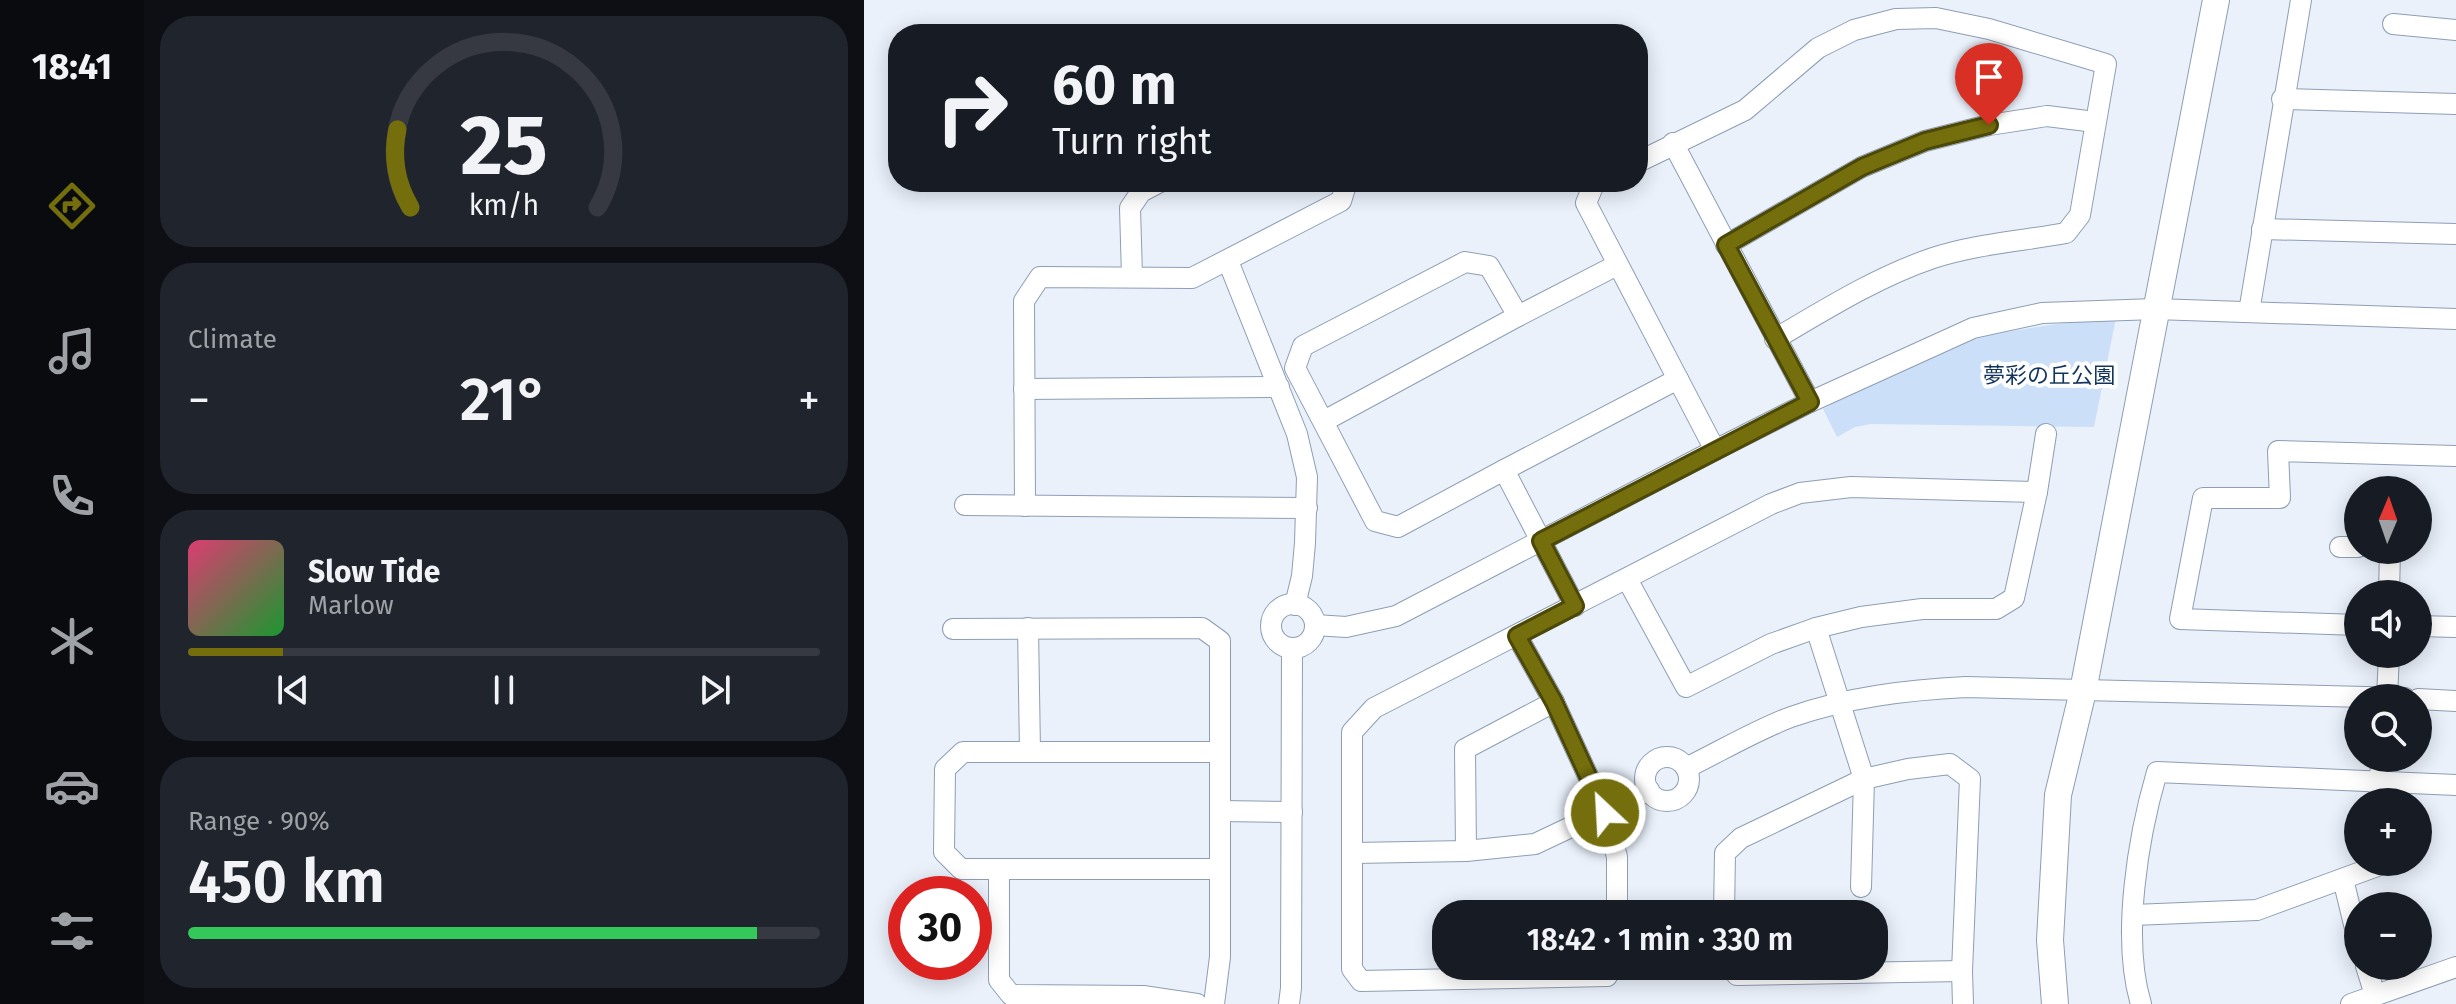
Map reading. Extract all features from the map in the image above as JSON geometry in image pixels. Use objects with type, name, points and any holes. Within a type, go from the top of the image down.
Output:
[{"type":"street","points":[[2055,1004],[2050,940],[2058,795],[2083,691],[2216,0]]},
{"type":"street","points":[[2249,312],[2282,99],[2301,0]]},
{"type":"street","points":[[1648,157],[1745,110],[1818,48],[1854,30],[1896,19],[1936,18],[1989,29],[2106,64],[2080,215],[2066,233],[1993,243],[1934,258],[1865,287],[1775,339]]},
{"type":"street","points":[[2393,24],[2456,30]]},
{"type":"street","points":[[2282,99],[2456,104]]},
{"type":"street","points":[[1726,245],[1862,167],[1925,141],[1989,125],[2047,116],[2095,122]]},
{"type":"street","points":[[1673,143],[1810,402]]},
{"type":"street","points":[[1132,276],[1130,208],[1141,192]]},
{"type":"street","points":[[1025,506],[1024,301],[1040,277],[1192,278],[1341,201],[1344,192]]},
{"type":"street","points":[[1591,192],[1586,203],[1715,450]]},
{"type":"street","points":[[2262,229],[2456,234]]},
{"type":"street","points":[[1228,261],[1297,434],[1307,477],[1302,576],[1295,605]]},
{"type":"street","points":[[1518,316],[1489,266],[1465,262],[1303,346],[1295,368],[1375,521],[1398,527],[1678,379]]},
{"type":"street","points":[[1324,421],[1617,265]]},
{"type":"street","points":[[1315,625],[1346,627],[1396,616],[1810,402],[1973,328],[2042,313],[2155,309],[2456,319]]},
{"type":"street","points":[[1024,389],[1279,387]]},
{"type":"street","points":[[1627,579],[1686,687],[1771,644],[1816,628],[1861,617],[1922,609],[1996,609],[2014,598],[2046,434]]},
{"type":"street","points":[[2344,625],[2180,619],[2203,498],[2280,498],[2278,451],[2456,456]]},
{"type":"street","points":[[1504,470],[1575,606]]},
{"type":"street","points":[[1432,980],[1361,981],[1352,969],[1352,732],[1374,708],[1771,504],[1800,493],[1851,487],[2037,492]]},
{"type":"street","points":[[965,505],[1307,508]]},
{"type":"street","points":[[1295,605],[1306,609],[1315,625],[1311,639],[1292,648],[1279,643],[1271,625],[1281,608],[1295,605]]},
{"type":"street","points":[[2432,626],[2456,627]]},
{"type":"street","points":[[1028,628],[1030,752]]},
{"type":"street","points":[[953,629],[1202,628],[1220,641],[1220,957],[1214,1004]]},
{"type":"street","points":[[1816,628],[1864,779],[1861,887]]},
{"type":"street","points":[[1517,636],[1554,702],[1605,813],[1617,857],[1617,900]]},
{"type":"street","points":[[1289,1004],[1292,648]]},
{"type":"street","points":[[1686,768],[1789,717],[1840,702],[1912,690],[1953,688],[2344,697]]},
{"type":"street","points":[[2432,700],[2456,701]]},
{"type":"street","points":[[1466,851],[1465,749],[1554,702]]},
{"type":"street","points":[[1218,869],[961,869],[944,852],[945,769],[963,752],[1220,752]]},
{"type":"street","points":[[1662,757],[1676,759],[1686,768],[1689,783],[1682,796],[1660,800],[1649,790],[1645,777],[1656,760],[1662,757]]},
{"type":"street","points":[[1724,900],[1725,853],[1741,838],[1864,779],[1950,764],[1970,779],[1963,1004]]},
{"type":"street","points":[[2141,1004],[2136,989],[2133,915],[2142,824],[2157,772],[2344,789]]},
{"type":"street","points":[[2423,788],[2456,785]]},
{"type":"street","points":[[1354,853],[1466,851],[1535,844],[1649,790]]},
{"type":"street","points":[[1221,811],[1292,812]]},
{"type":"street","points":[[999,869],[999,980],[1011,995],[1049,1000],[1143,996],[1197,1004]]},
{"type":"street","points":[[2133,915],[2257,910],[2351,876]]},
{"type":"street","points":[[2343,879],[2346,892]]},
{"type":"street","points":[[2351,1004],[2456,967]]},
{"type":"street","points":[[1888,972],[1962,971]]},
{"type":"street","points":[[2370,980],[2375,995]]},
{"type":"green space","name":"夢彩の丘公園","points":[[2116,318],[2094,427],[1871,424],[1855,427],[1837,437],[1823,409],[1902,366],[1951,346],[2007,332]]},
{"type":"route","points":[[1605,813],[1554,702],[1517,636],[1575,606],[1541,541],[1810,402],[1726,245],[1862,167],[1925,141],[1989,125]]}]
